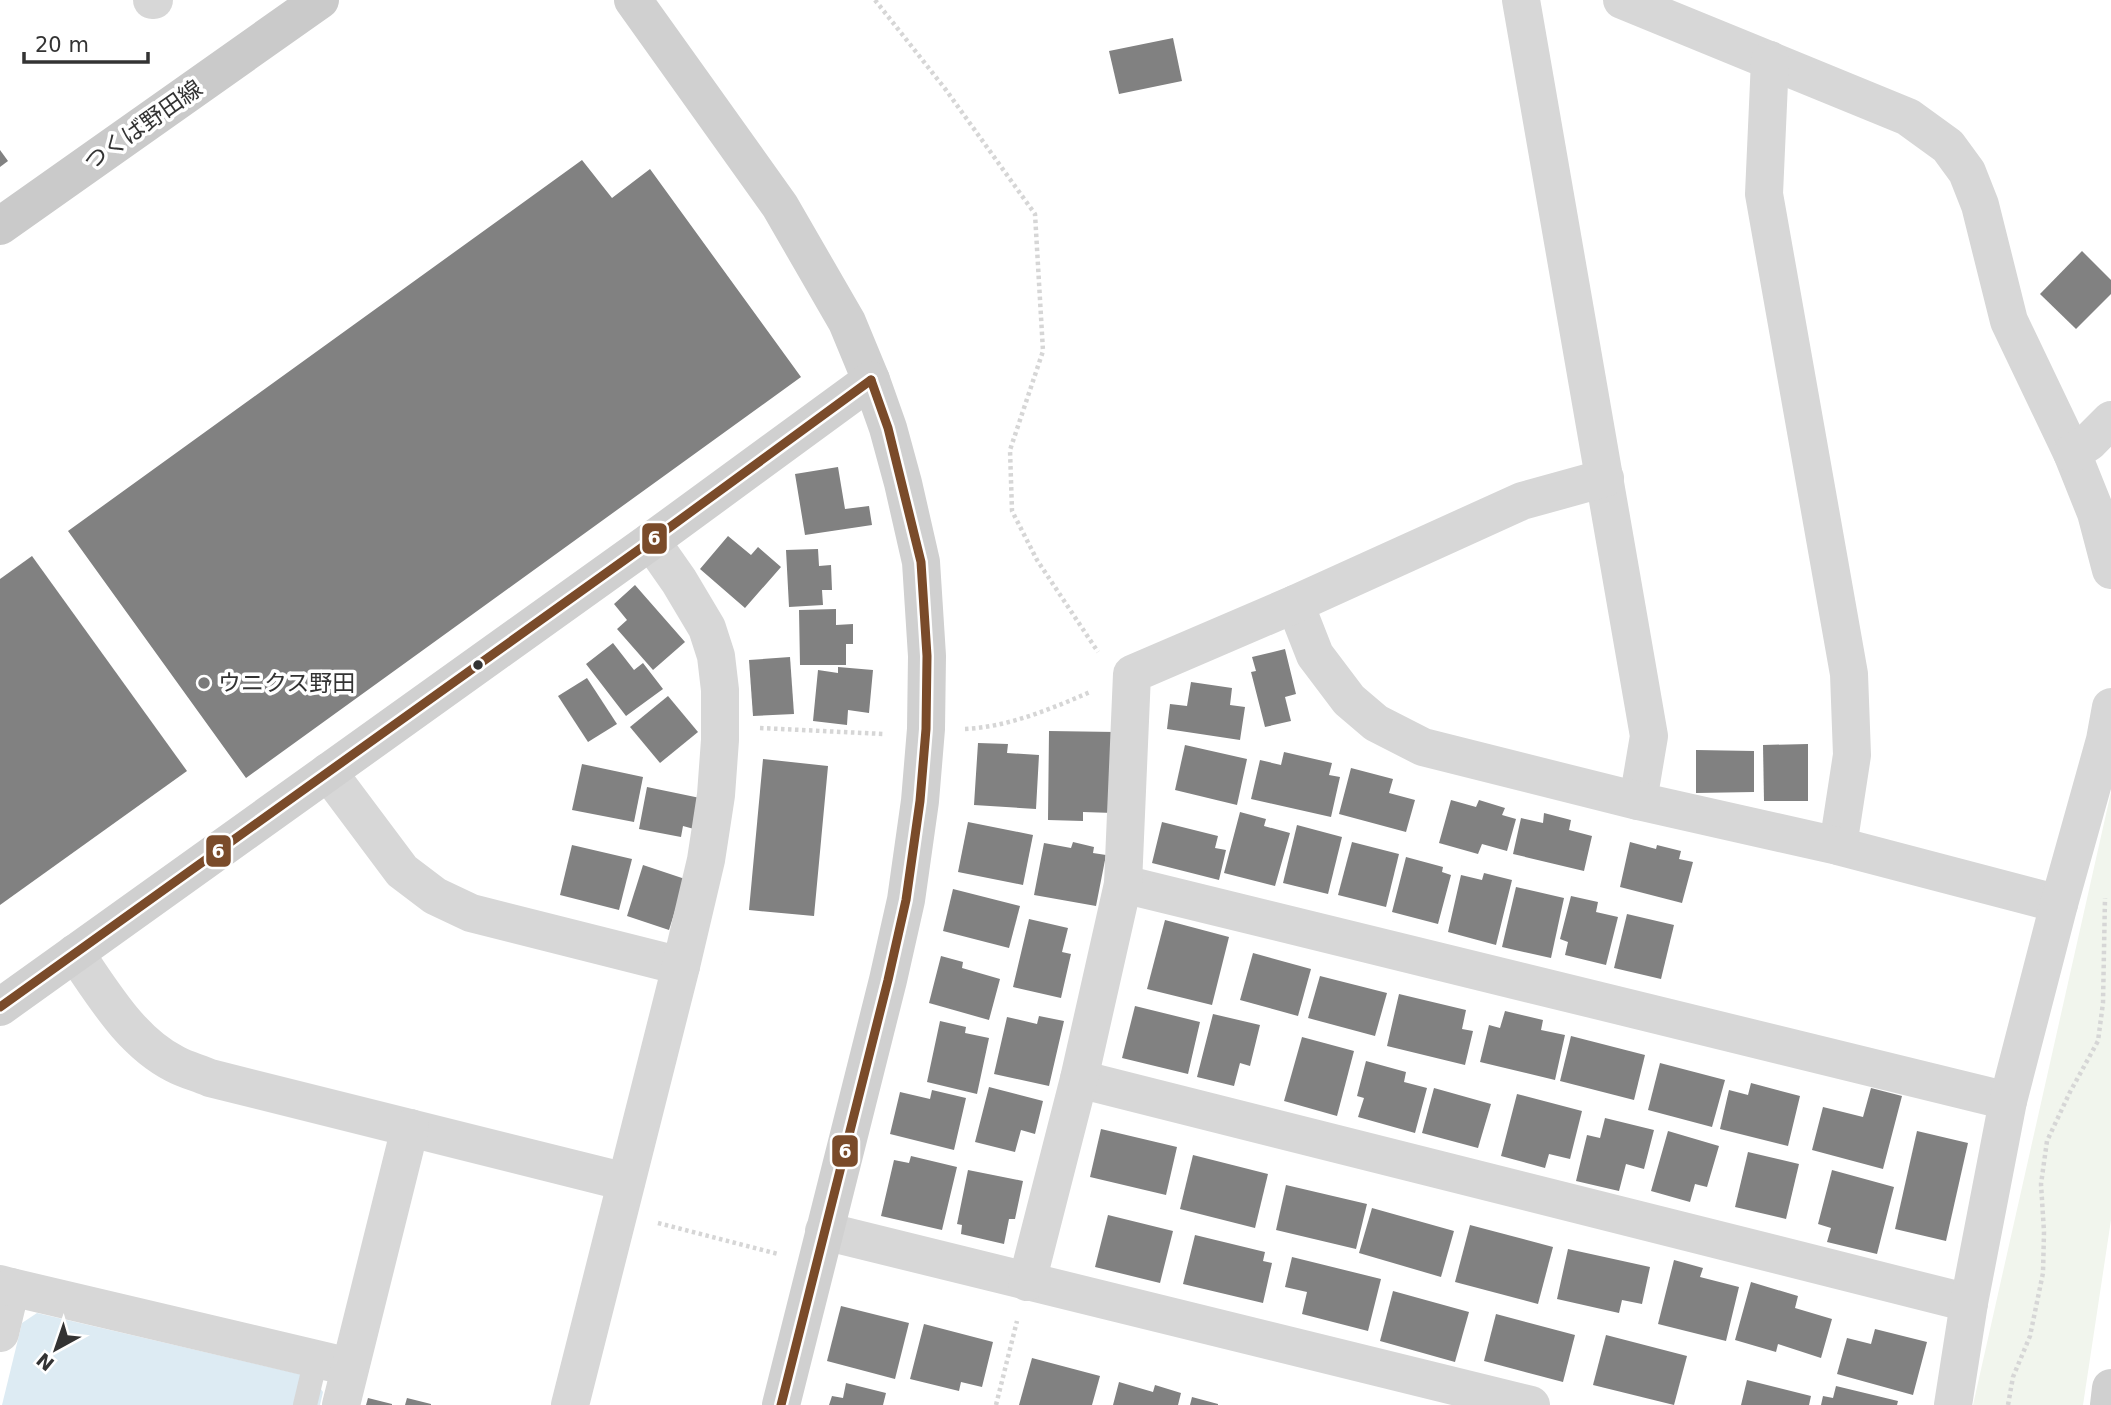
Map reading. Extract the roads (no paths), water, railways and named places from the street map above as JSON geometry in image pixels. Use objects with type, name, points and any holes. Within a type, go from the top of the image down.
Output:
[{"type":"main road","name":"つくば野田線","points":[[0,226],[320,0]]},
{"type":"street","points":[[633,0],[780,206],[847,322],[888,428],[920,562],[927,656],[926,729],[920,801],[906,900],[781,1405]]},
{"type":"street","points":[[1521,0],[1648,736],[1637,801]]},
{"type":"street","points":[[1622,0],[1908,117],[1948,146],[1967,172],[1980,205],[2009,321],[2072,453],[2096,513],[2111,570]]},
{"type":"street","points":[[1770,61],[1764,194],[1849,674],[1852,755],[1838,846]]},
{"type":"street","points":[[0,1007],[651,541],[871,380]]},
{"type":"street","points":[[2072,453],[2089,442],[2111,421]]},
{"type":"street","points":[[1027,1282],[1079,1079],[1123,884],[1118,675],[1295,604],[1522,501],[1605,478]]},
{"type":"street","points":[[570,1405],[681,966],[706,860],[716,795],[720,690],[716,656],[706,628],[680,581],[651,541]]},
{"type":"street","points":[[1295,604],[1315,655],[1349,700],[1376,723],[1423,747],[1637,801],[1838,846],[2059,904]]},
{"type":"street","points":[[1953,1405],[1969,1303],[2008,1101],[2105,740],[2111,707]]},
{"type":"street","points":[[328,772],[402,871],[435,897],[471,913],[681,966]]},
{"type":"street","points":[[1123,884],[2008,1101]]},
{"type":"street","points":[[75,953],[141,1041],[174,1064],[210,1078],[410,1128],[622,1197]]},
{"type":"street","points":[[1079,1079],[1969,1303]]},
{"type":"street","points":[[341,1405],[333,1363],[410,1128]]},
{"type":"street","points":[[820,1248],[1027,1282],[1531,1405]]},
{"type":"street","points":[[0,1333],[6,1286],[333,1363]]},
{"type":"street","points":[[2109,1405],[2111,1388]]},
{"type":"lane","points":[[305,1405],[333,1363]]},
{"type":"place","name":"ウニクス野田","points":[[204,683]]}]
